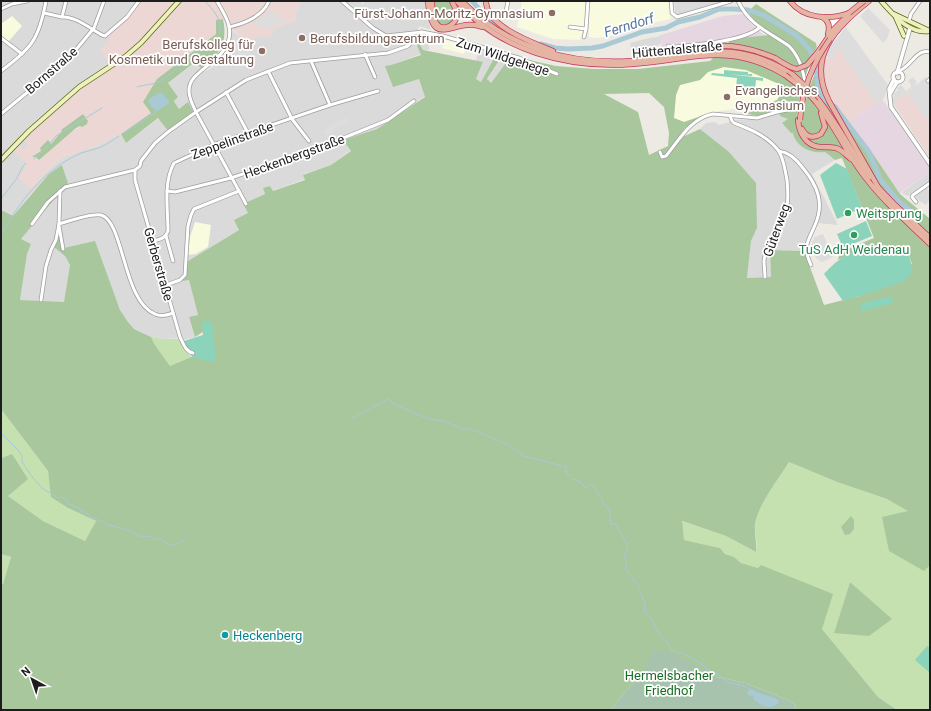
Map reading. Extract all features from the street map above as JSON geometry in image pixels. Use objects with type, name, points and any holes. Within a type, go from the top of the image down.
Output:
[{"type":"highway","points":[[428,1],[429,15],[432,24],[435,27],[444,30],[462,25],[474,25],[488,29]]},
{"type":"highway","points":[[432,1],[433,18],[440,26],[450,26],[457,16],[452,1]]},
{"type":"highway","name":"Hüttentalstraße","points":[[457,1],[474,19],[504,40],[552,58],[579,63],[607,65],[632,64],[696,56],[728,55],[758,62],[787,74],[816,102],[855,163],[884,200],[930,244]]},
{"type":"highway","name":"Hüttentalstraße","points":[[462,1],[483,21],[506,36],[536,49],[568,57],[593,60],[626,61],[688,52],[715,51],[737,53],[767,61],[802,83],[822,104],[855,156],[878,187],[930,238]]},
{"type":"highway","points":[[486,1],[488,12],[501,25],[527,40],[568,57]]},
{"type":"highway","points":[[790,1],[802,12],[820,16],[831,18],[850,13]]},
{"type":"highway","points":[[816,102],[825,123],[825,127],[823,132],[818,136],[809,136],[802,129],[799,120],[802,101],[809,77],[829,38],[869,1]]},
{"type":"highway","points":[[688,52],[714,46],[730,46],[769,56],[798,69],[807,65],[850,13],[863,2]]},
{"type":"highway","points":[[820,16],[829,24],[830,27],[829,38],[822,61],[821,76],[824,89],[831,105],[878,187]]},
{"type":"highway","points":[[818,52],[809,70],[802,90],[799,130],[810,144],[819,147],[837,149],[855,163]]},
{"type":"main road","points":[[1,160],[29,131],[79,87],[126,56],[141,44],[179,1]]},
{"type":"main road","points":[[880,1],[908,27],[922,32],[930,31]]},
{"type":"main road","points":[[893,13],[930,31]]},
{"type":"main road","points":[[893,13],[902,29],[904,36]]},
{"type":"main road","points":[[908,27],[909,21]]},
{"type":"street","points":[[1,9],[12,4],[27,1]]},
{"type":"street","points":[[1,71],[22,54],[38,34],[46,1]]},
{"type":"street","points":[[62,17],[66,1]]},
{"type":"street","name":"Bornstraße","points":[[1,114],[68,58],[93,30],[104,1]]},
{"type":"street","points":[[44,13],[62,17],[64,16],[78,21],[105,36],[127,17],[139,1]]},
{"type":"street","points":[[217,1],[226,17],[229,27],[228,41],[223,52],[216,60],[196,76],[191,82],[189,95],[213,145],[246,204]]},
{"type":"street","points":[[229,27],[249,20],[260,14],[269,1]]},
{"type":"street","name":"Zum Wildgehege","points":[[342,1],[373,28],[386,36],[422,32],[442,36],[519,58],[557,74]]},
{"type":"street","points":[[505,17],[508,1]]},
{"type":"street","points":[[584,37],[588,1]]},
{"type":"street","points":[[671,1],[672,13],[676,17],[731,1]]},
{"type":"street","points":[[909,21],[920,1]]},
{"type":"street","points":[[660,152],[662,157],[666,156],[682,134],[703,117],[713,114],[757,118],[763,117],[801,105],[805,98],[806,90],[801,64],[796,54],[789,46],[759,28],[749,18],[738,2]]},
{"type":"street","points":[[570,27],[586,29]]},
{"type":"street","points":[[905,45],[904,36],[908,27]]},
{"type":"street","points":[[895,81],[900,82],[902,79],[900,64],[908,27]]},
{"type":"street","points":[[668,46],[674,47],[714,43],[754,32],[759,28]]},
{"type":"street","points":[[32,224],[45,206],[65,187],[134,170],[140,166],[141,161],[155,143],[168,132],[246,80],[290,63],[365,54],[388,53],[408,46],[422,32]]},
{"type":"street","points":[[1,38],[22,54]]},
{"type":"street","points":[[930,52],[920,52],[907,67],[893,76],[895,81],[890,95],[891,107],[897,118],[930,164]]},
{"type":"street","points":[[365,54],[374,78]]},
{"type":"street","points":[[311,61],[330,105]]},
{"type":"street","points":[[895,68],[900,64]]},
{"type":"street","points":[[268,71],[292,119],[309,141]]},
{"type":"street","name":"Zeppelinstraße","points":[[174,261],[166,236],[168,227],[167,191],[174,163],[213,145],[330,105],[378,91]]},
{"type":"street","points":[[226,92],[248,133]]},
{"type":"street","name":"Heckenbergstraße","points":[[167,191],[176,192],[231,178],[316,149],[388,120],[414,101]]},
{"type":"street","points":[[730,116],[734,123],[753,130],[779,151],[784,151],[799,163],[819,193],[820,209],[816,224],[806,247],[806,253],[811,265]]},
{"type":"street","name":"Güterweg","points":[[765,277],[764,261],[785,212],[788,201],[786,178],[779,151]]},
{"type":"street","name":"Gerberstraße","points":[[134,170],[135,180],[182,342],[187,349],[193,353]]},
{"type":"street","points":[[916,202],[912,197],[913,195],[930,182]]},
{"type":"street","points":[[41,300],[46,266],[56,240],[59,224],[60,191]]},
{"type":"street","points":[[166,285],[180,280],[185,275],[188,226],[194,209],[239,191]]},
{"type":"street","points":[[59,224],[92,215],[100,214],[106,217],[114,230],[130,280],[140,301],[154,314],[164,315],[173,313]]},
{"type":"street","points":[[59,224],[63,249]]},
{"type":"street","points":[[153,241],[162,239],[166,236]]},
{"type":"shaded area","points":[[1,1],[141,1],[120,26],[107,36],[111,39],[109,63],[70,91],[20,135],[29,145],[24,150],[31,189],[48,170],[63,157],[94,147],[121,134],[126,143],[159,118],[170,133],[195,115],[179,109],[174,100],[178,97],[168,83],[196,62],[204,72],[214,66],[227,54],[232,30],[247,44],[259,34],[296,20],[296,11],[302,1],[360,1],[363,4],[365,1],[425,1],[426,13],[431,30],[419,26],[418,30],[428,34],[429,50],[423,50],[418,41],[416,43],[421,54],[386,66],[419,79],[425,96],[377,129],[343,140],[351,150],[331,165],[304,174],[305,179],[272,191],[270,186],[263,188],[265,194],[243,204],[248,213],[239,230],[188,261],[184,281],[189,280],[198,315],[189,318],[195,337],[184,340],[183,338],[162,339],[151,337],[134,329],[128,322],[120,310],[108,281],[65,256],[70,265],[64,303],[20,300],[27,254],[31,244],[21,239],[68,183],[62,165],[33,192],[13,216],[1,210]]},
{"type":"shaded area","points":[[141,1],[302,1],[296,11],[296,20],[275,29],[270,37],[259,35],[247,45],[223,19],[217,20],[216,34],[157,79],[151,113],[121,134],[94,147],[63,157],[48,170],[31,189],[18,177],[27,164],[13,151],[19,145],[24,150],[29,145],[20,135],[70,91],[109,63],[100,50],[111,40],[107,36],[120,26]],"holes":[[[83,114],[81,126],[66,135],[39,160],[36,157],[41,151],[40,148],[48,141],[51,144],[62,131],[61,130]]]},
{"type":"shaded area","name":"Fürst-Johann-Moritz-Gymnasium","points":[[522,1],[585,1],[585,26],[580,40],[553,39],[517,27]]},
{"type":"shaded area","points":[[589,1],[669,1],[671,19],[631,27],[611,36],[597,38],[589,37]]},
{"type":"shaded area","points":[[674,1],[725,1],[676,19]]},
{"type":"shaded area","points":[[868,8],[890,30],[887,39],[883,43],[860,16]]},
{"type":"shaded area","points":[[271,10],[284,21],[287,20],[288,22],[267,29],[255,24],[253,21],[264,16]]},
{"type":"shaded area","points":[[743,14],[754,27],[765,36],[687,46],[662,51],[661,35],[723,16]]},
{"type":"shaded area","points":[[12,16],[22,26],[8,42],[1,37],[1,24]]},
{"type":"shaded area","points":[[845,26],[888,85],[884,98],[876,103],[837,47],[833,61],[828,58],[823,50]]},
{"type":"shaded area","points":[[661,35],[661,44],[654,47],[631,51],[630,43]]},
{"type":"shaded area","points":[[234,39],[240,40],[244,51],[248,49],[251,55],[237,61],[234,54],[236,54],[236,51]]},
{"type":"shaded area","points":[[445,39],[466,46],[464,54],[442,48]]},
{"type":"shaded area","points":[[837,46],[876,103],[848,122],[825,93],[820,62],[828,58],[833,61]]},
{"type":"shaded area","points":[[479,48],[498,51],[481,82],[476,79],[483,63],[476,61]]},
{"type":"shaded area","points":[[504,53],[511,56],[491,83],[487,80]]},
{"type":"shaded area","name":"Evangelisches Gymnasium","points":[[723,67],[746,70],[779,84],[784,90],[777,100],[761,105],[713,112],[684,122],[674,118],[676,95],[680,85],[700,80],[708,72]]},
{"type":"shaded area","points":[[913,77],[917,83],[915,84],[917,85],[925,77],[928,80],[927,82],[930,80],[930,114],[925,118],[907,92],[892,102],[892,98],[894,96],[893,94],[901,85],[906,91],[909,88],[911,89],[911,85],[908,81]]},
{"type":"shaded area","points":[[907,92],[925,117],[930,114],[930,158],[892,102]]},
{"type":"shaded area","points":[[882,99],[930,168],[930,172],[902,191],[900,194],[869,148],[848,122]]},
{"type":"shaded area","points":[[779,110],[789,119],[782,124],[835,160],[812,174],[838,225],[817,223],[807,239],[804,251],[770,250],[771,277],[747,278],[751,241],[757,228],[728,151],[700,129],[706,123],[715,122],[719,125],[736,120],[760,119]]},
{"type":"shaded area","points":[[347,118],[349,121],[334,130],[332,134],[336,135],[335,139],[331,140],[332,138],[328,138],[323,131],[339,120]]},
{"type":"shaded area","points":[[930,172],[930,185],[927,187],[930,192],[930,199],[926,205],[919,201],[913,193],[908,196],[903,194],[902,192]]},
{"type":"shaded area","points":[[195,222],[211,225],[208,247],[196,254],[188,255],[190,237]]},
{"type":"shaded area","points":[[823,234],[833,257],[822,262],[816,258],[812,248],[812,242],[815,237]]},
{"type":"green space","points":[[434,1],[449,1],[454,13],[452,22],[443,24],[436,20]]},
{"type":"green space","points":[[756,4],[816,43],[825,93],[869,148],[900,194],[930,219],[930,565],[924,571],[889,551],[882,517],[908,511],[887,499],[837,482],[789,462],[769,492],[757,516],[755,524],[756,552],[726,536],[682,521],[684,540],[720,548],[725,554],[734,557],[741,563],[758,568],[761,565],[833,594],[822,629],[878,697],[897,710],[797,710],[794,704],[790,701],[746,683],[717,677],[693,665],[642,674],[611,710],[1,710],[1,585],[3,584],[11,557],[1,554],[1,456],[2,458],[12,454],[28,479],[8,496],[43,521],[85,541],[96,521],[68,508],[51,497],[48,471],[1,409],[1,210],[13,216],[49,174],[62,165],[68,183],[21,239],[31,244],[27,254],[20,300],[64,302],[70,265],[65,256],[54,247],[56,231],[62,231],[64,248],[95,241],[120,310],[134,329],[151,337],[170,366],[191,357],[211,358],[209,328],[195,337],[189,317],[198,315],[189,280],[183,281],[183,276],[188,261],[239,230],[234,220],[248,213],[243,204],[265,194],[263,188],[270,186],[273,191],[305,180],[303,175],[331,165],[351,151],[343,140],[377,129],[425,97],[419,79],[393,87],[385,66],[421,55],[416,43],[418,41],[423,50],[483,62],[476,79],[481,82],[498,51],[504,53],[487,79],[491,83],[511,56],[556,66],[595,69],[638,69],[710,61],[732,39],[769,35],[758,26],[748,12]],"holes":[[[724,67],[746,70],[779,84],[784,90],[777,100],[751,110],[748,114],[758,116],[779,110],[780,116],[788,119],[782,123],[791,133],[793,133],[797,142],[801,146],[810,151],[825,152],[835,160],[842,158],[874,238],[840,252],[838,260],[870,246],[901,248],[908,253],[912,264],[859,296],[824,305],[804,251],[770,250],[771,277],[747,278],[751,241],[757,228],[756,183],[728,151],[700,129],[676,140],[685,128],[707,114],[684,122],[674,118],[676,95],[680,85],[700,80],[708,72]],[[649,93],[664,107],[669,133],[668,146],[649,155],[638,112],[604,94]]]},
{"type":"green space","points":[[223,19],[224,36],[218,53],[201,68],[195,62],[168,83],[178,97],[174,101],[179,109],[188,102],[195,115],[170,133],[158,118],[126,143],[121,134],[151,113],[143,102],[157,79],[216,34],[216,20]]},
{"type":"green space","points":[[724,70],[748,72],[748,74],[752,74],[752,76],[727,74],[763,78],[763,81],[756,80],[755,90],[736,87],[737,78],[711,75],[712,73],[724,74]]},
{"type":"green space","points":[[83,114],[88,121],[87,124],[76,128],[39,160],[36,157],[32,157],[41,151],[40,148],[48,140],[51,144],[62,131],[61,130]]},
{"type":"green space","points":[[836,163],[847,169],[862,208],[837,219],[820,175]]},
{"type":"green space","name":"TuS AdH Weidenau","points":[[866,221],[872,236],[843,248],[837,234]]},
{"type":"green space","points":[[894,245],[908,253],[912,267],[912,271],[908,277],[900,283],[843,301],[824,274],[839,260],[856,250],[869,246]]},
{"type":"green space","points":[[891,296],[893,303],[862,311],[860,304]]},
{"type":"green space","points":[[202,322],[212,322],[216,360],[212,362],[192,357],[184,341],[203,335]]},
{"type":"green space","points":[[151,337],[162,339],[180,339],[191,357],[170,366]]},
{"type":"green space","points":[[1,409],[48,471],[52,497],[68,508],[96,521],[85,541],[43,521],[8,496],[1,456]]},
{"type":"green space","points":[[789,462],[837,482],[887,499],[909,511],[882,518],[930,565],[930,710],[897,710],[878,697],[822,629],[758,568],[741,563],[734,557],[725,554],[720,548],[684,540],[681,521],[726,536],[756,552],[757,545],[755,524],[757,516],[769,492]],"holes":[[[850,582],[870,600],[834,633]]]},
{"type":"green space","points":[[851,516],[854,520],[854,529],[850,534],[845,535],[841,527]]},
{"type":"green space","points":[[1,554],[11,557],[3,584],[1,585]]},
{"type":"green space","points":[[850,582],[892,619],[869,636],[834,633]]},
{"type":"green space","points":[[927,646],[930,648],[930,673],[915,660]]},
{"type":"green space","name":"Hermelsbacher Friedhof","points":[[653,649],[660,652],[668,651],[717,677],[746,683],[790,701],[794,704],[797,710],[611,710],[642,674]]},
{"type":"water","points":[[159,93],[162,93],[169,103],[156,112],[148,102],[149,99]]},
{"type":"water","points":[[751,689],[777,699],[779,702],[770,707],[763,706],[754,700],[753,695],[750,696],[747,693]]},
{"type":"pier","points":[[787,1],[795,1],[806,11],[834,15],[847,11],[859,1],[874,1],[846,26],[831,45],[825,57],[823,72],[824,81],[828,93],[840,113],[837,115],[825,96],[821,59],[808,90],[802,120],[796,121],[801,91],[809,66],[798,71],[797,66],[807,62],[828,31],[826,22],[799,14],[794,11]]},
{"type":"waterway","points":[[137,87],[162,80],[187,59],[201,51],[217,38],[220,32],[219,21],[216,14],[205,1]]},
{"type":"waterway","name":"Ferndorf","points":[[472,1],[487,18],[503,28]]},
{"type":"waterway","name":"Ferndorf","points":[[541,44],[555,48],[568,49],[603,46],[642,32],[666,28],[678,22],[700,17],[719,9],[748,10],[763,15],[796,35],[810,50],[816,68],[819,93],[826,101],[835,107],[869,152],[880,179],[898,201],[909,210]]},
{"type":"waterway","points":[[34,159],[56,136],[102,108]]},
{"type":"waterway","points":[[122,134],[156,112]]},
{"type":"waterway","points":[[1,235],[15,211],[43,178],[65,161],[79,154],[101,147],[119,136]]},
{"type":"waterway","points":[[1,199],[26,163]]},
{"type":"waterway","points":[[352,418],[388,399],[394,404],[416,414],[483,434],[509,445],[524,456],[566,467],[566,472],[569,476]]},
{"type":"waterway","points":[[1,433],[18,450],[22,456],[22,462],[42,488],[58,498],[61,497],[66,499],[69,504],[78,508],[89,516],[107,525],[125,529],[139,536],[160,539],[170,545],[183,541],[185,538]]},
{"type":"waterway","points":[[573,479],[581,482],[585,488],[591,484],[596,488],[596,492],[601,496],[603,503],[609,510],[611,524],[615,524],[628,545],[626,554],[624,555],[627,566],[625,569],[638,585],[645,604],[644,612],[653,621],[659,634],[668,642],[671,649],[678,653],[681,652],[702,664],[709,671],[718,674],[727,682],[744,686],[749,690]]},
{"type":"place","name":"Fürst-Johann-Moritz-Gymnasium","points":[[552,13]]},
{"type":"place","name":"Berufsbildungszentrum","points":[[302,38]]},
{"type":"place","name":"Berufskolleg für Kosmetik und Gestaltung","points":[[262,51]]},
{"type":"place","name":"Evangelisches Gymnasium","points":[[727,97]]},
{"type":"place","name":"Weitsprung","points":[[848,213]]},
{"type":"place","name":"TuS AdH Weidenau","points":[[854,235]]},
{"type":"place","name":"Heckenberg","points":[[225,635]]}]
